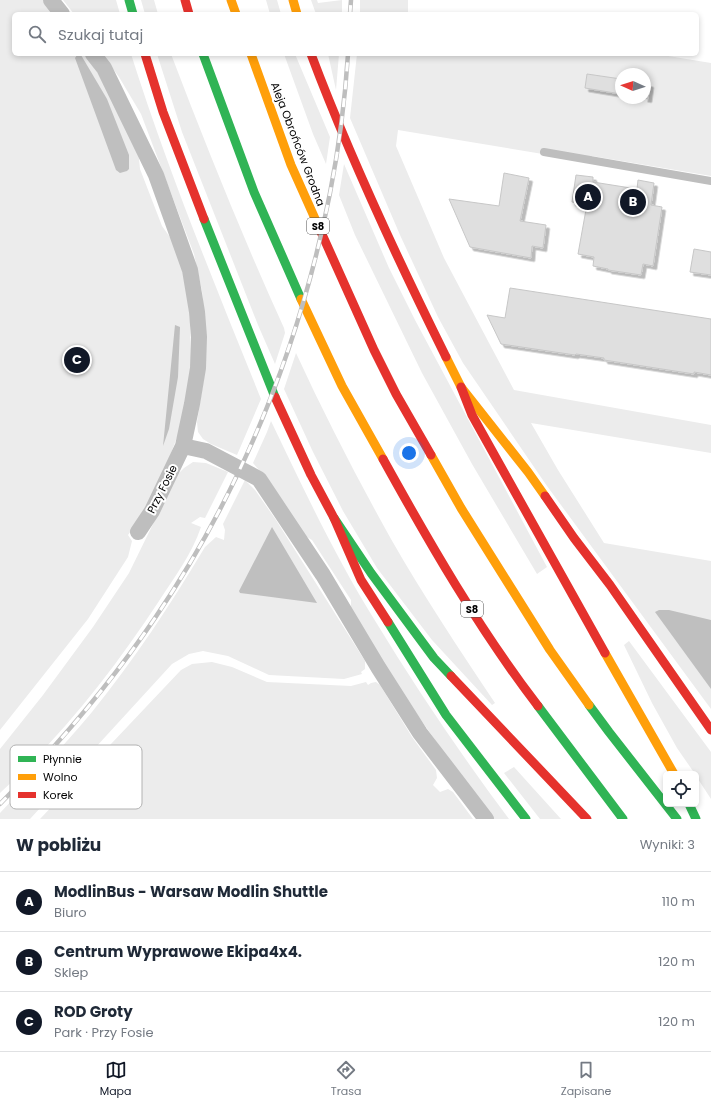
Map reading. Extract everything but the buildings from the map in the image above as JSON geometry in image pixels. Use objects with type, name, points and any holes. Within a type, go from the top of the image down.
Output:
[{"type":"main road","points":[[129,0],[132,12]]},
{"type":"main road","points":[[185,0],[188,12]]},
{"type":"main road","points":[[231,0],[235,12]]},
{"type":"main road","points":[[293,0],[296,12]]},
{"type":"main road","points":[[146,56],[163,112],[190,188],[276,400],[311,475],[334,518],[361,580],[446,715],[526,819]]},
{"type":"main road","name":"S8","points":[[204,56],[254,192],[295,287],[342,386],[429,542],[505,661],[623,819]]},
{"type":"main road","name":"Aleja Obrońców Grodna","points":[[252,56],[291,165],[374,350],[396,394],[461,508],[550,650],[609,732],[677,819]]},
{"type":"main road","points":[[312,56],[335,117],[370,199],[410,285],[461,386],[472,415],[608,660],[672,771]]},
{"type":"main road","points":[[461,386],[528,472],[574,538],[610,585],[711,730]]},
{"type":"main road","points":[[334,518],[371,573],[434,658],[587,819]]},
{"type":"main road","points":[[690,807],[696,819]]},
{"type":"street","points":[[51,0],[60,12]]},
{"type":"street","name":"Przy Fosie","points":[[95,56],[104,68],[156,175],[190,270],[197,312],[199,337],[198,368],[183,446],[152,511],[138,532]]},
{"type":"street","points":[[183,446],[206,451],[259,479],[323,575],[378,667],[420,733],[486,819]]},
{"type":"lane","points":[[544,152],[711,181]]},
{"type":"shaded area","points":[[0,0],[43,0],[53,12],[12,12],[12,56],[87,56],[93,64],[138,149],[140,169],[162,226],[172,240],[181,265],[187,291],[190,321],[191,369],[180,429],[161,480],[145,512],[128,535],[132,541],[128,557],[88,619],[0,730]]},
{"type":"shaded area","points":[[63,0],[116,0],[119,12],[72,12]]},
{"type":"shaded area","points":[[141,0],[154,0],[157,12],[144,12]]},
{"type":"shaded area","points":[[266,0],[277,0],[280,12],[269,12]]},
{"type":"shaded area","points":[[311,0],[317,0],[318,3],[342,0],[342,12],[315,12]]},
{"type":"shaded area","points":[[360,0],[408,0],[408,12],[360,12]]},
{"type":"shaded area","points":[[76,56],[82,56],[107,99],[129,155],[129,169],[127,171],[120,173],[116,170],[75,58]]},
{"type":"shaded area","points":[[103,56],[132,56],[176,185],[261,399],[237,455],[211,444],[203,439],[198,432],[197,422],[205,371],[206,337],[202,291],[194,254],[141,114],[119,77]]},
{"type":"shaded area","points":[[158,56],[172,56],[225,192],[284,328],[285,333],[275,364],[258,325],[182,132]]},
{"type":"shaded area","points":[[285,56],[296,56],[330,137],[326,164],[313,134]]},
{"type":"shaded area","points":[[328,56],[339,56],[336,90]]},
{"type":"shaded area","points":[[357,56],[668,56],[711,63],[711,176],[592,156],[591,162],[398,130],[396,146],[444,258],[514,390],[711,425],[711,453],[531,423],[558,470],[604,543],[711,561],[711,709],[547,486],[463,363],[438,317],[400,235],[350,118]]},
{"type":"shaded area","points":[[344,164],[389,268],[415,320],[547,567],[537,574],[472,464],[422,373],[355,235],[339,195]]},
{"type":"shaded area","points":[[175,325],[180,327],[178,377],[169,429],[163,446]]},
{"type":"shaded area","points":[[296,353],[342,447],[391,539],[428,601],[495,703],[492,705],[432,640],[377,568],[343,511],[313,452],[284,389]]},
{"type":"shaded area","points":[[271,421],[320,522],[360,595],[439,721],[509,819],[491,819],[402,693],[351,608],[351,600],[312,540],[304,535],[265,477],[253,463]]},
{"type":"shaded area","points":[[193,462],[206,463],[228,472],[205,518],[200,517],[191,523],[201,527],[188,556],[177,575],[123,653],[86,702],[48,745],[10,745],[10,783],[0,793],[0,749],[43,695],[93,627],[129,573],[177,475]]},
{"type":"shaded area","points":[[245,480],[255,490],[276,520],[365,661],[365,669],[361,672],[362,674],[344,679],[269,675],[228,656],[203,651],[189,654],[172,664],[98,745],[64,745],[92,712],[123,672],[179,590],[205,547],[216,537],[224,540],[225,530],[223,524]]},
{"type":"shaded area","points":[[272,527],[317,603],[240,593],[239,591]]},
{"type":"shaded area","points":[[659,610],[669,610],[711,620],[711,689],[655,612]]},
{"type":"shaded area","points":[[629,641],[711,752],[711,799],[699,781],[699,771],[693,771],[677,748],[652,703],[624,645]]},
{"type":"shaded area","points":[[212,662],[232,667],[267,682],[351,686],[366,682],[368,685],[376,682],[380,685],[412,737],[436,770],[437,778],[433,785],[440,792],[448,789],[453,792],[473,819],[40,819],[49,809],[142,809],[142,745],[110,745],[181,670],[192,664]]},
{"type":"shaded area","points":[[514,767],[561,819],[540,819],[504,773]]},
{"type":"shaded area","points":[[10,802],[10,809],[39,809],[30,819],[0,819],[0,813]]},
{"type":"railway","points":[[350,12],[351,0]]},
{"type":"railway","points":[[56,745],[82,715],[119,668],[155,618],[186,569],[215,519],[241,467],[264,414],[284,361],[302,306],[317,250],[330,193],[336,158],[348,56]]},
{"type":"railway","points":[[0,804],[10,794]]},
{"type":"traffic: fast","points":[[129,0],[132,12]]},
{"type":"traffic: fast","points":[[204,56],[254,192],[301,299]]},
{"type":"traffic: fast","points":[[204,219],[275,397]]},
{"type":"traffic: fast","points":[[334,518],[371,573],[434,658],[451,676]]},
{"type":"traffic: fast","points":[[388,622],[446,715],[526,819]]},
{"type":"traffic: fast","points":[[589,705],[677,819]]},
{"type":"traffic: fast","points":[[538,706],[623,819]]},
{"type":"traffic: fast","points":[[690,807],[696,819]]},
{"type":"traffic: slow","points":[[231,0],[235,12]]},
{"type":"traffic: slow","points":[[293,0],[296,12]]},
{"type":"traffic: slow","points":[[252,56],[291,165],[321,232]]},
{"type":"traffic: slow","points":[[301,299],[342,386],[383,459]]},
{"type":"traffic: slow","points":[[446,357],[461,387],[545,496]]},
{"type":"traffic: slow","points":[[431,455],[461,508],[550,650],[589,705]]},
{"type":"traffic: slow","points":[[605,653],[672,771]]},
{"type":"traffic: jam","points":[[185,0],[188,12]]},
{"type":"traffic: jam","points":[[146,56],[163,112],[204,219]]},
{"type":"traffic: jam","points":[[312,56],[358,169],[410,283],[446,357]]},
{"type":"traffic: jam","points":[[321,232],[374,350],[396,394],[431,455]]},
{"type":"traffic: jam","points":[[461,387],[472,415],[605,653]]},
{"type":"traffic: jam","points":[[275,397],[311,475],[334,518],[361,580],[388,622]]},
{"type":"traffic: jam","points":[[383,459],[456,586],[516,677],[538,706]]},
{"type":"traffic: jam","points":[[545,496],[574,538],[610,585],[711,730]]},
{"type":"traffic: jam","points":[[451,676],[587,819]]},
{"type":"place","name":"ModlinBus - Warsaw Modlin Shuttle","points":[[588,197]]},
{"type":"place","name":"Centrum Wyprawowe Ekipa4x4.","points":[[633,202]]},
{"type":"place","name":"ROD Groty","points":[[77,360]]}]
